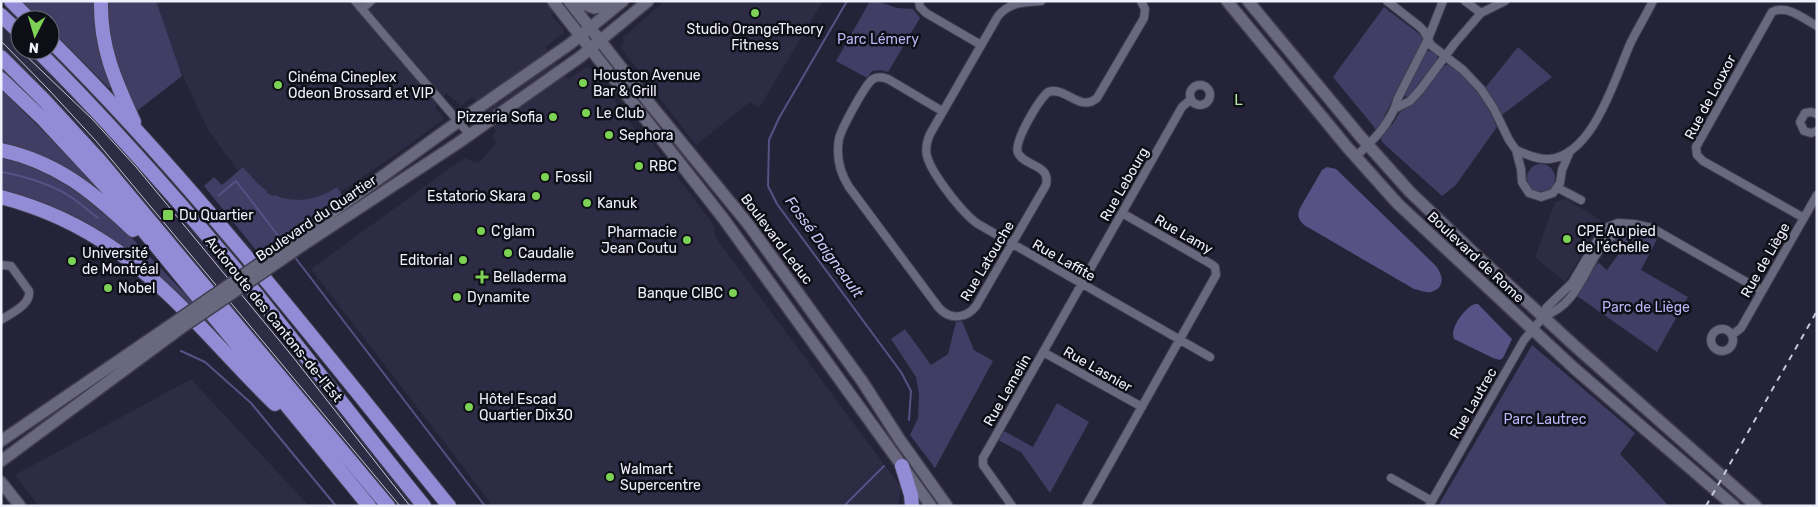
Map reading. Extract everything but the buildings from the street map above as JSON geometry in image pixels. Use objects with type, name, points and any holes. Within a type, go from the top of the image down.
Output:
[{"type":"highway","points":[[11,1],[20,10]]},
{"type":"highway","points":[[101,1],[102,32],[109,64],[140,134]]},
{"type":"highway","points":[[60,50],[140,134],[236,245],[449,506]]},
{"type":"highway","points":[[1,57],[71,129],[115,178],[388,506]]},
{"type":"highway","name":"Autoroute des Cantons-de-l'Est","points":[[47,60],[166,188],[256,295],[424,506]]},
{"type":"highway","points":[[1,79],[106,186],[369,506]]},
{"type":"highway","points":[[1,150],[35,160],[78,182],[105,203],[173,268]]},
{"type":"highway","points":[[1,197],[43,210],[64,220],[91,234],[124,256],[173,300],[258,388],[323,450]]},
{"type":"highway","points":[[902,466],[911,495],[912,506]]},
{"type":"main road","points":[[553,1],[728,226],[931,506]]},
{"type":"main road","name":"Boulevard Leduc","points":[[569,1],[748,224],[865,385],[900,440],[947,506]]},
{"type":"main road","points":[[574,1],[594,8],[622,3]]},
{"type":"main road","name":"Boulevard du Quartier","points":[[1,441],[178,325],[300,241],[469,134],[601,41],[648,1]]},
{"type":"main road","name":"Boulevard de Rome","points":[[1227,1],[1355,157],[1408,214],[1593,384],[1734,506]]},
{"type":"main road","name":"Boulevard de Rome","points":[[1248,1],[1367,146],[1428,209],[1756,506]]},
{"type":"main road","name":"Boulevard du Quartier","points":[[300,241],[459,121],[591,29],[622,3]]},
{"type":"main road","name":"Boulevard du Quartier","points":[[1,461],[178,325]]},
{"type":"main road","points":[[1,482],[20,506]]},
{"type":"street","points":[[355,1],[469,134]]},
{"type":"street","points":[[362,9],[371,1]]},
{"type":"street","points":[[919,1],[920,7],[926,12],[981,45]]},
{"type":"street","name":"Rue Laffite","points":[[1041,1],[1019,3],[1006,9],[994,22],[930,134],[927,143],[929,163],[968,217],[978,224],[1210,356]]},
{"type":"street","name":"Rue Latouche","points":[[942,112],[888,79],[880,77],[873,79],[868,84],[843,127],[839,139],[839,160],[847,184],[939,308],[949,315],[962,316],[974,309],[1045,187],[1047,179],[1043,170],[1019,155],[1017,147],[1020,137],[1042,98],[1048,92],[1060,91],[1086,104],[1097,98],[1144,18],[1145,9],[1141,1]]},
{"type":"street","points":[[1387,1],[1419,26],[1424,31],[1431,45],[1463,70],[1481,89],[1494,108],[1508,140],[1516,150],[1522,182],[1529,193],[1535,196],[1548,196],[1558,188],[1562,170],[1570,151]]},
{"type":"street","points":[[1355,157],[1379,133],[1396,108],[1398,98],[1428,39],[1443,1]]},
{"type":"street","points":[[1465,1],[1481,13]]},
{"type":"street","points":[[1396,108],[1410,101],[1481,13],[1505,1]]},
{"type":"street","points":[[1516,150],[1537,158],[1548,159],[1570,151],[1584,138],[1604,107],[1632,42],[1653,1]]},
{"type":"street","name":"Rue de Louxor","points":[[1804,218],[1703,161],[1697,155],[1696,146],[1772,12],[1780,9],[1788,10],[1817,26]]},
{"type":"street","name":"Rue Lebourg","points":[[1081,284],[1182,107],[1190,100]]},
{"type":"street","points":[[1817,114],[1805,113],[1800,122],[1804,131],[1811,133],[1817,131]]},
{"type":"street","points":[[1558,188],[1581,200]]},
{"type":"street","name":"Rue de Liège","points":[[1732,335],[1741,328],[1817,195]]},
{"type":"street","name":"Rue Lamy","points":[[1122,213],[1215,267],[1216,276],[1214,281],[1181,340]]},
{"type":"street","name":"Rue Lautrec","points":[[1430,503],[1524,340],[1544,316],[1552,314],[1573,295],[1599,252],[1610,238],[1620,231],[1639,224],[1658,231],[1762,291]]},
{"type":"street","points":[[1,265],[11,266],[29,291],[30,296],[25,303],[1,320]]},
{"type":"street","name":"Rue Lemelin","points":[[1012,506],[984,467],[982,460],[1081,284]]},
{"type":"street","points":[[1086,506],[1181,340]]},
{"type":"street","name":"Rue Lasnier","points":[[1043,352],[1142,408]]},
{"type":"street","points":[[1391,478],[1430,503]]},
{"type":"shaded area","points":[[148,1],[565,1],[551,15],[564,29],[564,33],[545,47],[569,79],[586,67],[592,68],[634,128],[652,143],[713,224],[716,238],[901,487],[898,506],[493,506],[311,269],[464,158],[478,163],[497,143],[492,136],[496,131],[473,97],[461,106],[446,93],[435,107],[444,119],[283,232],[208,130]]},
{"type":"shaded area","points":[[665,1],[823,1],[759,108],[750,102],[696,145],[620,47],[624,41],[622,38]]},
{"type":"shaded area","points":[[1,22],[10,31],[10,58],[1,49]]},
{"type":"shaded area","points":[[12,60],[38,60],[155,184],[229,272],[417,506],[396,506],[250,330],[39,87]]},
{"type":"shaded area","points":[[1327,167],[1336,169],[1435,265],[1440,272],[1442,280],[1436,290],[1425,292],[1414,289],[1302,223],[1298,215],[1300,208],[1322,170]]},
{"type":"shaded area","name":"CPE Au pied de l'échelle","points":[[1566,199],[1602,221],[1565,282],[1535,257],[1555,202]]},
{"type":"shaded area","points":[[1478,304],[1512,339],[1503,358],[1500,360],[1454,339],[1454,330],[1459,319],[1467,309]]},
{"type":"shaded area","points":[[191,379],[309,506],[39,506],[15,475]]},
{"type":"green space","points":[[20,1],[97,1],[100,51],[111,87],[109,88],[60,39],[60,10],[29,10]]},
{"type":"green space","points":[[107,1],[156,1],[182,76],[137,111],[125,88],[109,38]]},
{"type":"green space","name":"Parc Lémery","points":[[870,1],[877,1],[897,8],[913,9],[920,18],[888,72],[881,70],[872,71],[867,78],[836,61]]},
{"type":"green space","points":[[1384,7],[1422,36],[1422,41],[1383,119],[1392,125],[1400,112],[1418,98],[1443,67],[1448,64],[1456,68],[1471,82],[1484,100],[1497,127],[1455,186],[1442,196],[1383,143],[1374,127],[1333,77]]},
{"type":"green space","points":[[1518,47],[1552,77],[1502,115],[1485,88]]},
{"type":"green space","points":[[1426,51],[1431,51],[1437,55],[1438,59],[1410,97],[1406,97],[1404,93]]},
{"type":"green space","points":[[1,89],[117,205],[1,146]]},
{"type":"green space","points":[[1,156],[22,162],[66,181],[116,221],[189,298],[272,396],[130,257],[1,195]]},
{"type":"green space","points":[[1541,164],[1551,168],[1555,178],[1551,188],[1541,192],[1531,188],[1527,178],[1531,168]]},
{"type":"green space","points":[[243,167],[267,193],[273,196],[298,200],[314,198],[337,187],[342,195],[259,254],[204,186],[214,177],[222,185]]},
{"type":"green space","name":"Parc de Liège","points":[[1643,232],[1657,239],[1641,270],[1688,297],[1657,352],[1577,296],[1596,264],[1599,263],[1607,270],[1621,251],[1612,241],[1621,235]]},
{"type":"green space","points":[[962,321],[974,350],[993,361],[935,468],[910,435],[918,418],[919,394],[916,377],[891,339],[905,329],[931,365],[948,354],[956,322]]},
{"type":"green space","name":"Parc Lautrec","points":[[1532,345],[1635,433],[1620,454],[1667,504],[1665,506],[1438,506]]},
{"type":"green space","points":[[1057,403],[1089,422],[1050,493],[1021,452],[998,440],[1004,431],[1033,447]]},
{"type":"waterway","name":"Fossé Daigneault","points":[[847,1],[779,118],[769,140],[768,186],[777,204],[901,372],[911,391],[909,420]]},
{"type":"waterway","points":[[1,172],[20,176],[58,189],[98,218]]},
{"type":"waterway","points":[[219,195],[236,181],[283,242]]},
{"type":"waterway","points":[[294,256],[485,506]]},
{"type":"waterway","points":[[181,351],[205,362],[251,403],[336,506]]},
{"type":"waterway","name":"Fossé Daigneault","points":[[844,506],[884,466]]},
{"type":"tram line","points":[[1,41],[96,141],[400,506]]},
{"type":"tram line","points":[[30,60],[92,119],[136,167],[293,357],[410,506]]},
{"type":"railway","points":[[1706,506],[1817,311]]},
{"type":"place","name":"Studio OrangeTheory Fitness","points":[[755,13]]},
{"type":"place","name":"Houston Avenue Bar & Grill","points":[[583,83]]},
{"type":"place","name":"Cinéma Cineplex Odeon Brossard et VIP","points":[[278,85]]},
{"type":"place","name":"Le Club","points":[[586,113]]},
{"type":"place","name":"Pizzeria Sofia","points":[[553,117]]},
{"type":"place","name":"Sephora","points":[[609,135]]},
{"type":"place","name":"RBC","points":[[639,166]]},
{"type":"place","name":"Fossil","points":[[545,177]]},
{"type":"place","name":"Estatorio Skara","points":[[536,196]]},
{"type":"place","name":"Kanuk","points":[[587,203]]},
{"type":"place","name":"Du Quartier","points":[[168,215]]},
{"type":"place","name":"C'glam","points":[[481,231]]},
{"type":"place","name":"CPE Au pied de l'échelle","points":[[1567,239]]},
{"type":"place","name":"Pharmacie Jean Coutu","points":[[687,240]]},
{"type":"place","name":"Caudalie","points":[[508,253]]},
{"type":"place","name":"Editorial","points":[[463,260]]},
{"type":"place","name":"Université de Montréal","points":[[72,261]]},
{"type":"place","name":"Belladerma","points":[[482,277]]},
{"type":"place","name":"Nobel","points":[[108,288]]},
{"type":"place","name":"Banque CIBC","points":[[733,293]]},
{"type":"place","name":"Dynamite","points":[[457,297]]},
{"type":"place","name":"Hôtel Escad Quartier Dix30","points":[[469,407]]},
{"type":"place","name":"Walmart Supercentre","points":[[610,477]]},
{"type":"district","name":"L","points":[[1239,100]]}]
